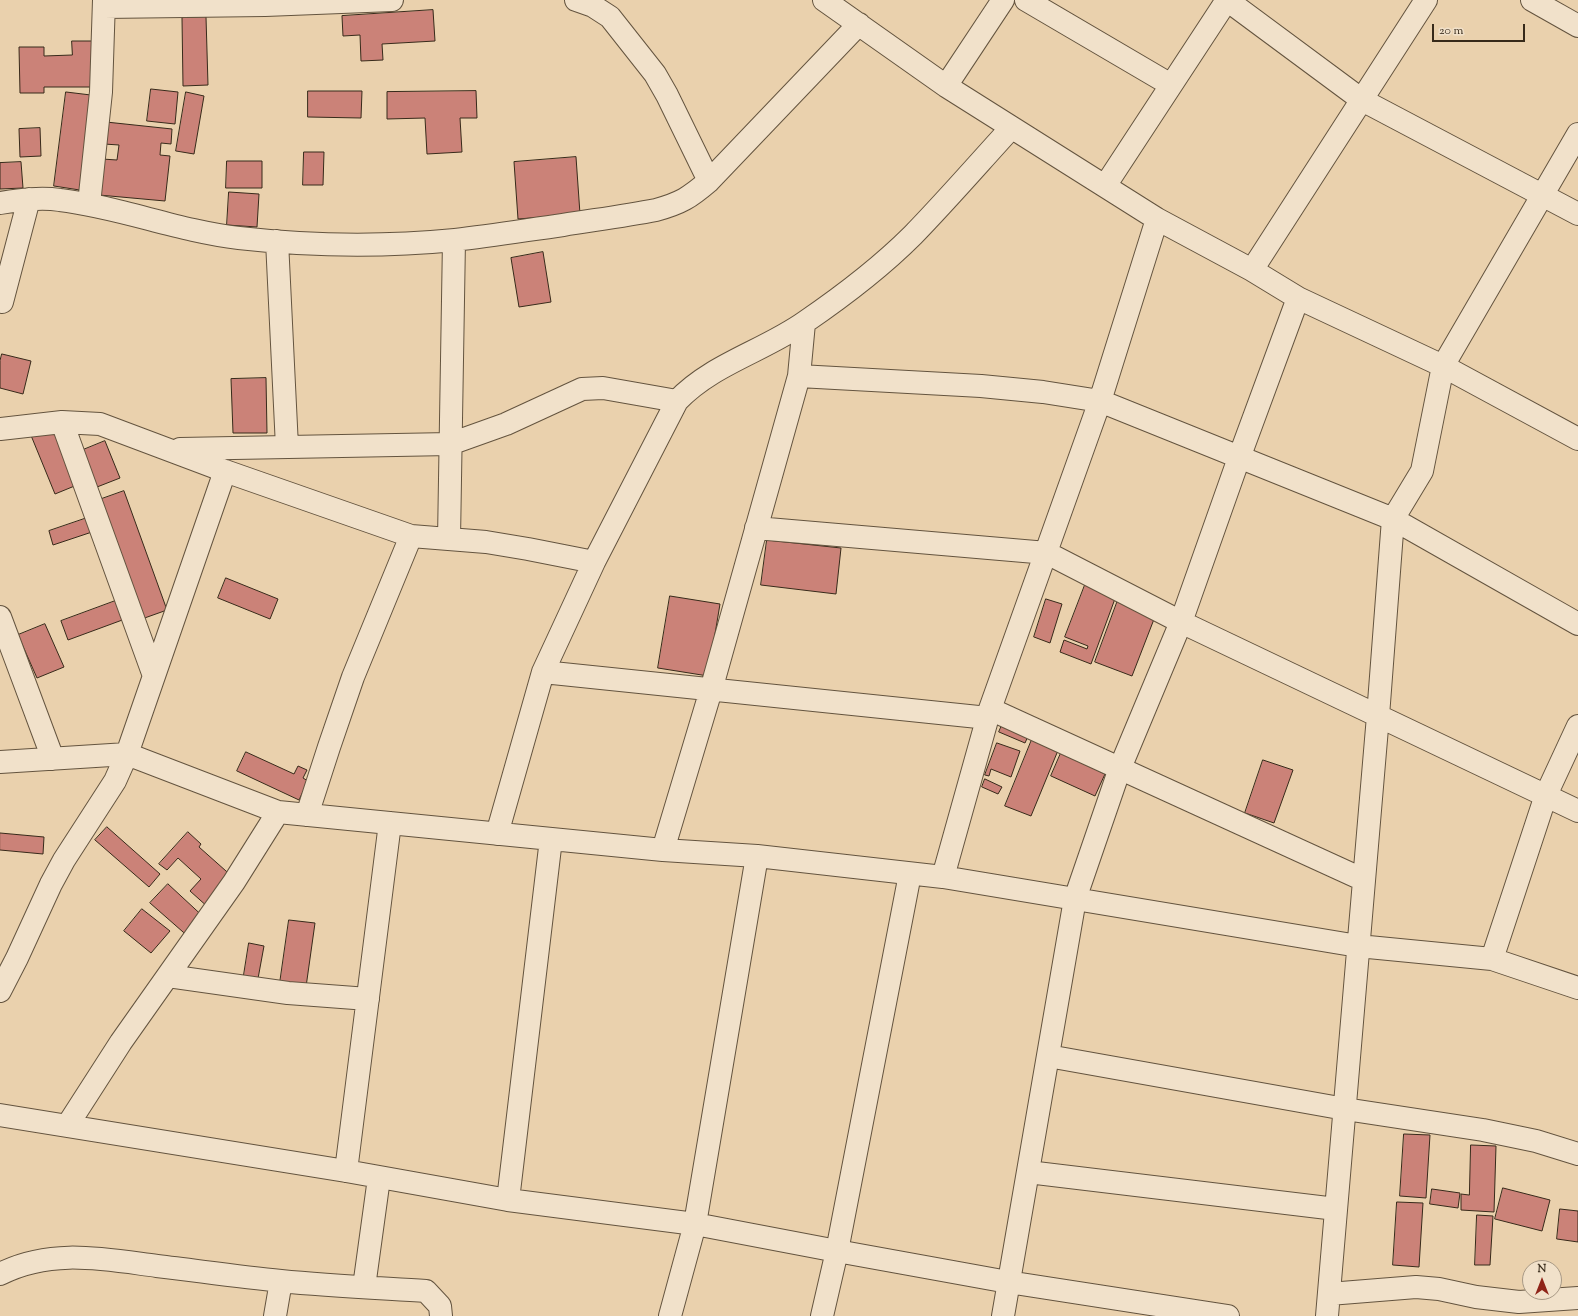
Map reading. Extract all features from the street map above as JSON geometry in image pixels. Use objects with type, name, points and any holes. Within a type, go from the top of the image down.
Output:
[{"type":"street","points":[[89,204],[101,92],[104,3],[264,3],[392,0]]},
{"type":"street","points":[[576,0],[593,6],[610,17],[655,74],[667,95],[709,181]]},
{"type":"street","points":[[824,0],[946,86],[1157,219],[1252,270],[1298,298],[1443,366],[1578,439]]},
{"type":"street","points":[[946,86],[1002,0]]},
{"type":"street","points":[[1026,0],[1171,85]]},
{"type":"street","points":[[1105,186],[1227,0],[1362,100],[1578,214]]},
{"type":"street","points":[[1252,270],[1426,0]]},
{"type":"street","points":[[1532,0],[1578,26]]},
{"type":"street","points":[[0,203],[30,199],[58,199],[89,204],[170,225],[226,236],[277,241],[345,244],[454,240],[497,235],[656,210],[690,197],[709,181],[859,24]]},
{"type":"street","points":[[497,834],[542,672],[594,562],[677,400],[688,389],[705,377],[804,323],[879,266],[913,235],[1012,128]]},
{"type":"street","points":[[1327,1316],[1378,716],[1392,519],[1422,471],[1443,366],[1578,134]]},
{"type":"street","points":[[2,302],[30,199]]},
{"type":"street","points":[[943,877],[989,713],[1100,401],[1157,219]]},
{"type":"street","points":[[449,539],[454,240]]},
{"type":"street","points":[[277,241],[286,448]]},
{"type":"street","points":[[1002,1316],[1075,899],[1120,768],[1181,622],[1298,298]]},
{"type":"street","points":[[663,850],[711,690],[799,376],[804,323]]},
{"type":"street","points":[[799,376],[981,386],[1043,392],[1100,401],[1392,519],[1578,624]]},
{"type":"street","points":[[168,450],[450,444],[506,424],[582,389],[603,388],[677,400]]},
{"type":"street","points":[[0,429],[62,422],[100,424],[225,471],[411,536],[449,539],[528,549],[594,562]]},
{"type":"street","points":[[62,422],[154,676]]},
{"type":"street","points":[[0,990],[17,958],[50,884],[115,781],[127,754],[225,471]]},
{"type":"street","points":[[756,528],[1047,553],[1181,622],[1578,811]]},
{"type":"street","points":[[307,815],[353,677],[411,536]]},
{"type":"street","points":[[0,617],[53,759]]},
{"type":"street","points":[[542,672],[711,690],[989,713],[1120,768],[1364,880]]},
{"type":"street","points":[[1492,959],[1546,795],[1578,726]]},
{"type":"street","points":[[0,762],[127,754],[278,812],[663,850],[757,856],[943,877],[1358,946],[1492,959],[1578,988]]},
{"type":"street","points":[[67,1126],[121,1042],[180,961],[234,882],[278,812]]},
{"type":"street","points":[[346,1172],[390,823]]},
{"type":"street","points":[[508,1200],[551,839]]},
{"type":"street","points":[[670,1316],[695,1224],[757,856]]},
{"type":"street","points":[[822,1316],[837,1252],[910,874]]},
{"type":"street","points":[[168,976],[288,993],[368,999]]},
{"type":"street","points":[[1048,1056],[1345,1108],[1483,1130],[1536,1140],[1578,1154]]},
{"type":"street","points":[[0,1115],[508,1200],[695,1224],[837,1252],[1008,1282],[1228,1316]]},
{"type":"street","points":[[1028,1172],[1336,1209]]},
{"type":"street","points":[[364,1287],[379,1178]]},
{"type":"street","points":[[0,1274],[13,1268],[40,1260],[54,1258],[91,1258],[282,1281],[426,1291],[440,1306],[440,1316]]},
{"type":"street","points":[[275,1316],[282,1281]]},
{"type":"street","points":[[1329,1294],[1416,1287],[1439,1289],[1476,1297],[1518,1302],[1578,1298]]},
{"type":"building","points":[[433,10],[435,41],[382,44],[383,60],[361,61],[360,35],[343,36],[342,16]]},
{"type":"building","points":[[206,17],[208,85],[183,86],[182,18]]},
{"type":"building","points":[[72,41],[99,41],[100,87],[44,87],[44,93],[20,93],[19,47],[44,47],[44,56],[72,55]]},
{"type":"building","points":[[151,89],[178,92],[175,124],[147,121]]},
{"type":"building","points":[[308,91],[362,91],[361,118],[308,117]]},
{"type":"building","points":[[476,91],[477,118],[460,118],[462,152],[427,154],[425,118],[387,119],[387,92]]},
{"type":"building","points":[[66,92],[99,96],[86,191],[54,186]]},
{"type":"building","points":[[186,92],[204,96],[194,154],[176,151]]},
{"type":"building","points":[[106,122],[172,129],[171,144],[161,143],[160,155],[170,156],[165,201],[99,195],[102,159],[117,160],[119,145],[104,144]]},
{"type":"building","points":[[40,128],[41,156],[20,157],[19,129]]},
{"type":"building","points":[[304,152],[324,152],[323,185],[303,185]]},
{"type":"building","points":[[576,157],[580,214],[518,219],[514,162]]},
{"type":"building","points":[[227,161],[262,161],[262,188],[226,188]]},
{"type":"building","points":[[21,162],[23,188],[0,189],[0,163]]},
{"type":"building","points":[[229,192],[259,194],[257,227],[227,225]]},
{"type":"building","points":[[543,252],[551,302],[519,307],[511,258]]},
{"type":"building","points":[[2,354],[31,361],[23,394],[0,388],[0,361]]},
{"type":"building","points":[[266,378],[267,433],[233,433],[231,379]]},
{"type":"building","points":[[53,424],[77,485],[55,494],[30,433]]},
{"type":"building","points":[[105,441],[120,478],[97,487],[83,450]]},
{"type":"building","points":[[124,491],[167,610],[139,620],[96,501]]},
{"type":"building","points":[[90,517],[95,531],[53,545],[49,531]]},
{"type":"building","points":[[767,540],[841,548],[836,594],[761,585]]},
{"type":"building","points":[[226,578],[278,599],[270,619],[218,598]]},
{"type":"building","points":[[1085,585],[1116,596],[1091,664],[1060,652],[1064,640],[1087,649],[1088,646],[1065,637]]},
{"type":"building","points":[[670,596],[720,604],[708,676],[658,668]]},
{"type":"building","points":[[1046,599],[1062,604],[1050,643],[1034,637]]},
{"type":"building","points":[[118,600],[125,619],[68,640],[61,621]]},
{"type":"building","points":[[1118,600],[1156,614],[1132,676],[1095,662]]},
{"type":"building","points":[[45,624],[64,667],[37,678],[18,635]]},
{"type":"building","points":[[1003,723],[1029,734],[1025,743],[999,732]]},
{"type":"building","points":[[1033,737],[1059,748],[1031,816],[1005,806]]},
{"type":"building","points":[[997,743],[1020,751],[1011,777],[991,769],[989,776],[985,775]]},
{"type":"building","points":[[246,752],[294,774],[298,766],[307,770],[303,778],[308,781],[299,800],[237,771]]},
{"type":"building","points":[[1061,753],[1105,774],[1095,796],[1051,776]]},
{"type":"building","points":[[1263,760],[1293,770],[1274,823],[1245,813]]},
{"type":"building","points":[[985,779],[1002,787],[998,794],[982,787]]},
{"type":"building","points":[[107,827],[160,874],[149,887],[95,840]]},
{"type":"building","points":[[188,832],[201,844],[199,847],[235,879],[209,908],[190,891],[201,879],[178,858],[167,870],[159,864]]},
{"type":"building","points":[[0,833],[44,837],[43,854],[0,850]]},
{"type":"building","points":[[168,884],[208,921],[191,939],[150,903]]},
{"type":"building","points":[[142,909],[170,931],[151,953],[124,931]]},
{"type":"building","points":[[289,920],[315,923],[306,987],[280,983]]},
{"type":"building","points":[[249,943],[264,946],[257,984],[243,981]]},
{"type":"building","points":[[1404,1134],[1430,1135],[1426,1198],[1400,1196]]},
{"type":"building","points":[[1471,1145],[1496,1146],[1494,1212],[1461,1210],[1461,1194],[1469,1195]]},
{"type":"building","points":[[1503,1188],[1550,1200],[1542,1231],[1495,1219]]},
{"type":"building","points":[[1432,1189],[1460,1193],[1458,1208],[1430,1204]]},
{"type":"building","points":[[1397,1202],[1423,1203],[1419,1267],[1393,1265]]},
{"type":"building","points":[[1560,1209],[1578,1211],[1578,1242],[1557,1239]]},
{"type":"building","points":[[1477,1215],[1493,1216],[1490,1265],[1475,1265]]}]
